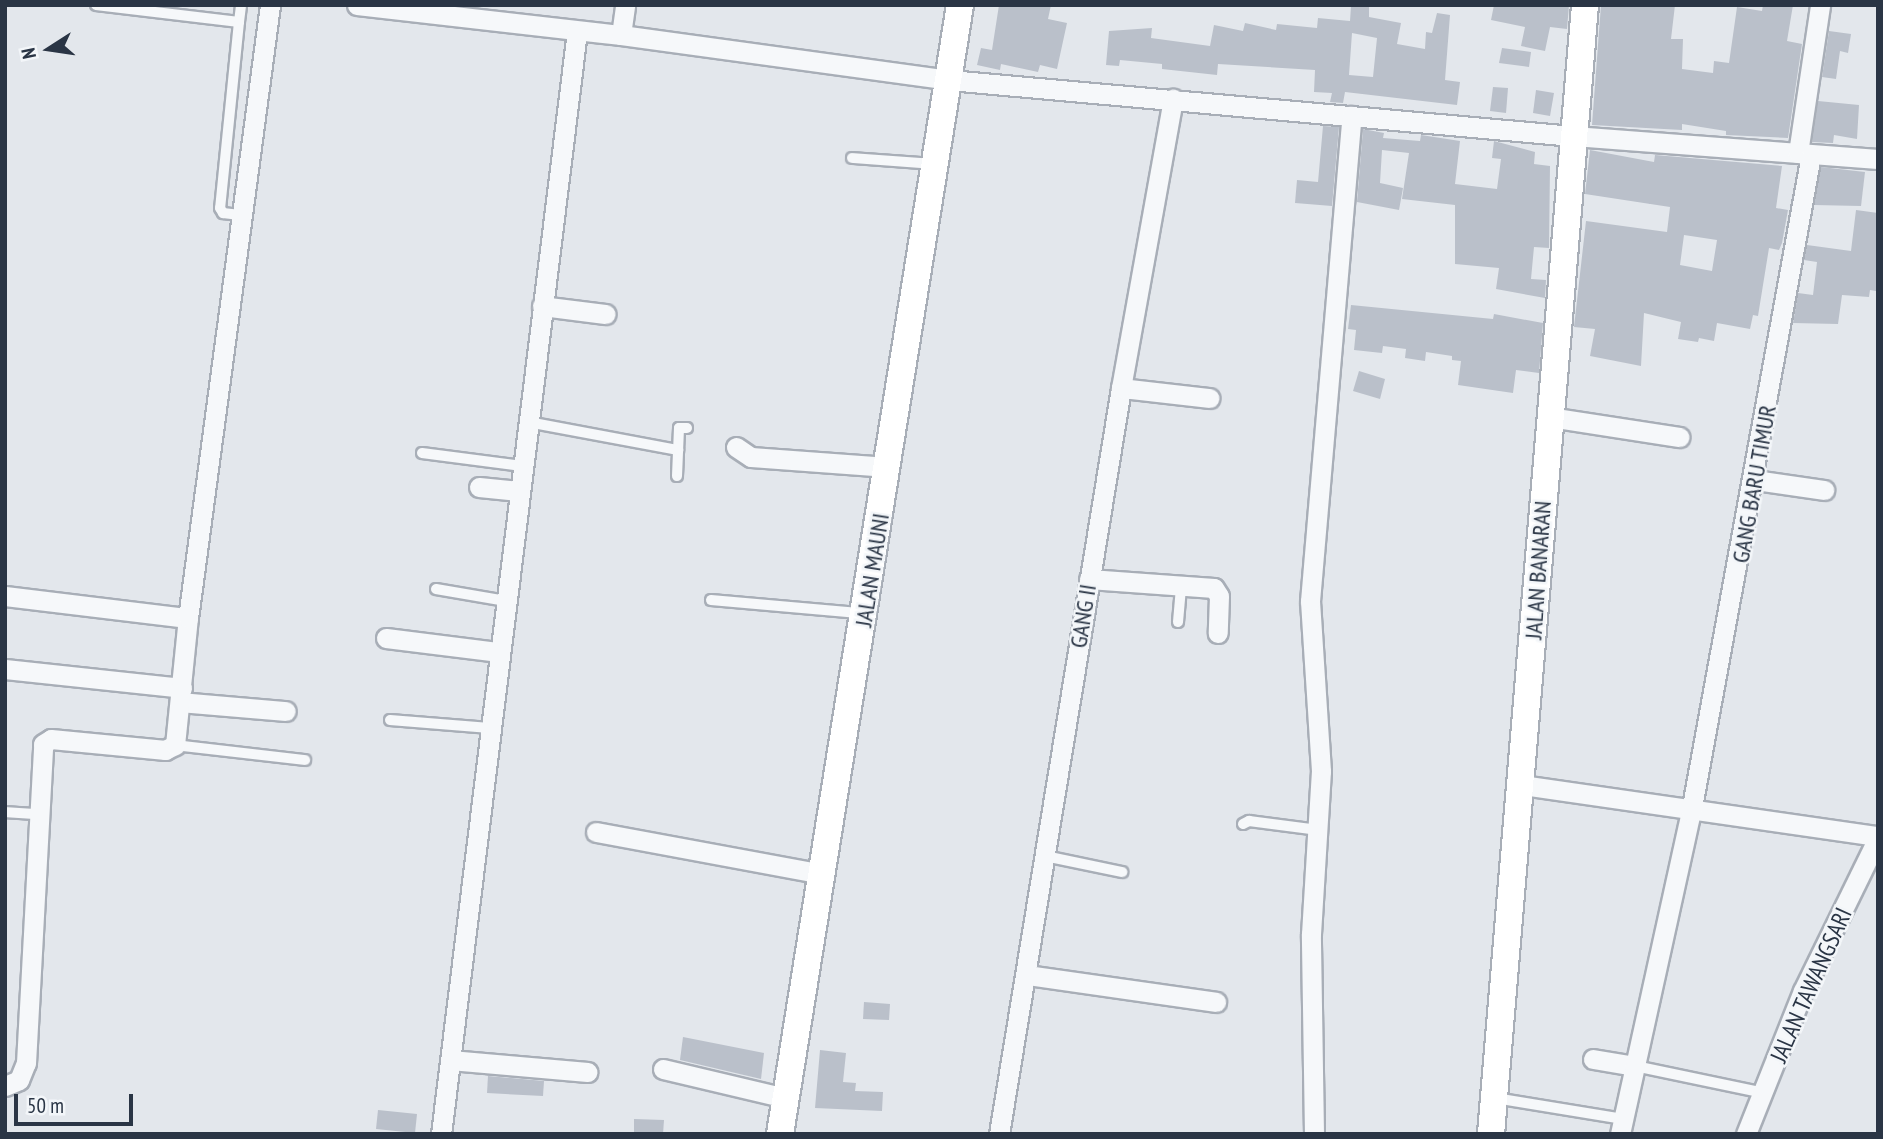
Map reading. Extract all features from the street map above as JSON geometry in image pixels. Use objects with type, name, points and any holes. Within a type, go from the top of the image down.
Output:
[{"type":"main road","name":"JALAN MAUNI","points":[[780,1134],[937,164],[960,5]]},
{"type":"main road","name":"JALAN BANARAN","points":[[1491,1134],[1585,5]]},
{"type":"street","points":[[5,1086],[19,1080],[26,1063],[40,750],[47,741],[164,750],[175,745],[188,618],[270,5]]},
{"type":"street","points":[[357,5],[621,35],[949,80],[1573,136],[1878,159]]},
{"type":"street","points":[[621,35],[625,5]]},
{"type":"street","name":"GANG BARU TIMUR","points":[[1622,1126],[1691,812],[1755,480],[1805,154],[1820,5]]},
{"type":"street","points":[[441,1134],[577,31]]},
{"type":"street","name":"GANG II","points":[[999,1134],[1121,388],[1173,99]]},
{"type":"street","points":[[1314,1134],[1311,934],[1321,772],[1310,601],[1352,116]]},
{"type":"street","points":[[542,306],[605,314]]},
{"type":"street","points":[[1121,388],[1209,398]]},
{"type":"street","points":[[1550,417],[1679,437]]},
{"type":"street","points":[[736,447],[751,457],[888,467]]},
{"type":"street","points":[[1755,480],[1824,491]]},
{"type":"street","points":[[479,487],[519,491]]},
{"type":"street","points":[[1089,579],[1218,590],[1218,633]]},
{"type":"street","points":[[5,596],[188,618]]},
{"type":"street","points":[[386,638],[499,652]]},
{"type":"street","points":[[5,668],[286,710]]},
{"type":"street","points":[[1522,785],[1691,812],[1878,837]]},
{"type":"street","points":[[596,832],[822,874]]},
{"type":"street","name":"JALAN TAWANGSARI","points":[[1746,1134],[1804,991],[1878,837]]},
{"type":"street","points":[[1027,975],[1216,1002]]},
{"type":"street","points":[[1593,1059],[1635,1066]]},
{"type":"street","points":[[450,1060],[587,1072]]},
{"type":"street","points":[[663,1069],[786,1098]]},
{"type":"lane","points":[[96,5],[239,22]]},
{"type":"lane","points":[[240,215],[223,213],[220,208],[241,5]]},
{"type":"lane","points":[[852,158],[937,164]]},
{"type":"lane","points":[[528,422],[678,450]]},
{"type":"lane","points":[[677,476],[679,428],[687,428]]},
{"type":"lane","points":[[422,453],[523,466]]},
{"type":"lane","points":[[1178,622],[1181,585]]},
{"type":"lane","points":[[436,590],[506,601]]},
{"type":"lane","points":[[711,600],[865,614]]},
{"type":"lane","points":[[390,720],[490,728]]},
{"type":"lane","points":[[175,745],[305,760]]},
{"type":"lane","points":[[5,812],[37,814]]},
{"type":"lane","points":[[1243,824],[1249,821],[1318,830]]},
{"type":"lane","points":[[1045,856],[1122,872]]},
{"type":"lane","points":[[1635,1066],[1764,1093]]},
{"type":"lane","points":[[1494,1097],[1622,1126]]},
{"type":"building","points":[[999,5],[1051,5],[1048,19],[1067,23],[1057,69],[1040,65],[1038,72],[1001,64],[1000,70],[977,65],[981,48],[992,50]]},
{"type":"building","points":[[1494,5],[1569,5],[1567,29],[1550,27],[1545,51],[1521,46],[1525,27],[1491,20]]},
{"type":"building","points":[[1601,5],[1675,5],[1671,39],[1683,39],[1682,69],[1713,73],[1714,61],[1729,63],[1737,7],[1762,11],[1763,5],[1793,5],[1787,41],[1802,44],[1788,138],[1726,135],[1726,131],[1682,124],[1682,130],[1592,125]]},
{"type":"building","points":[[1351,6],[1369,7],[1369,17],[1401,23],[1397,44],[1425,49],[1426,32],[1432,33],[1437,13],[1450,15],[1445,80],[1460,82],[1457,105],[1345,92],[1343,103],[1330,102],[1332,93],[1314,92],[1315,70],[1218,64],[1217,75],[1162,69],[1162,64],[1120,60],[1119,66],[1106,65],[1109,31],[1152,28],[1151,38],[1210,46],[1214,25],[1243,31],[1245,23],[1276,30],[1277,24],[1317,28],[1318,18],[1350,21]],"holes":[[[1352,33],[1377,38],[1373,77],[1349,75]]]},
{"type":"building","points":[[1829,31],[1851,34],[1848,53],[1840,51],[1836,79],[1822,77]]},
{"type":"building","points":[[1502,48],[1531,52],[1529,67],[1499,63]]},
{"type":"building","points":[[1493,87],[1508,88],[1506,113],[1490,111]]},
{"type":"building","points":[[1536,90],[1554,93],[1550,116],[1533,113]]},
{"type":"building","points":[[1818,101],[1859,105],[1857,139],[1834,135],[1833,143],[1812,142]]},
{"type":"building","points":[[1323,126],[1339,127],[1332,206],[1295,203],[1297,180],[1318,182]]},
{"type":"building","points":[[1363,129],[1384,133],[1383,138],[1420,141],[1421,135],[1460,141],[1455,184],[1497,189],[1501,159],[1492,158],[1494,141],[1535,152],[1534,164],[1550,166],[1549,248],[1534,247],[1531,279],[1546,280],[1545,298],[1496,289],[1499,268],[1455,264],[1455,205],[1402,199],[1409,153],[1382,150],[1380,183],[1403,188],[1399,210],[1357,202]]},
{"type":"building","points":[[1590,150],[1654,162],[1655,155],[1782,166],[1776,208],[1788,210],[1782,243],[1779,250],[1769,248],[1758,316],[1753,315],[1750,329],[1717,323],[1714,341],[1699,338],[1698,342],[1678,339],[1681,322],[1644,313],[1641,366],[1590,356],[1595,329],[1574,327],[1586,221],[1667,232],[1670,207],[1585,194]],"holes":[[[1684,235],[1717,240],[1712,271],[1680,265]]]},
{"type":"building","points":[[1821,167],[1865,172],[1861,206],[1814,205]]},
{"type":"building","points":[[1856,210],[1878,213],[1876,291],[1870,290],[1869,297],[1842,295],[1838,324],[1793,323],[1798,293],[1813,295],[1817,262],[1804,260],[1807,245],[1851,251]]},
{"type":"building","points":[[1351,305],[1493,319],[1494,314],[1543,323],[1539,373],[1516,370],[1513,393],[1458,385],[1461,361],[1452,360],[1452,356],[1426,352],[1425,361],[1405,358],[1406,349],[1383,346],[1382,353],[1354,350],[1356,330],[1348,329]]},
{"type":"building","points":[[1359,371],[1385,379],[1380,399],[1353,391]]},
{"type":"building","points":[[864,1002],[890,1004],[889,1020],[863,1019]]},
{"type":"building","points":[[683,1037],[764,1053],[761,1079],[680,1060]]},
{"type":"building","points":[[820,1050],[846,1053],[843,1082],[856,1083],[855,1091],[883,1092],[882,1111],[815,1108]]},
{"type":"building","points":[[488,1076],[544,1081],[543,1096],[487,1093]]},
{"type":"building","points":[[378,1110],[417,1114],[415,1133],[376,1129]]},
{"type":"building","points":[[634,1119],[664,1120],[663,1134],[634,1134]]}]
